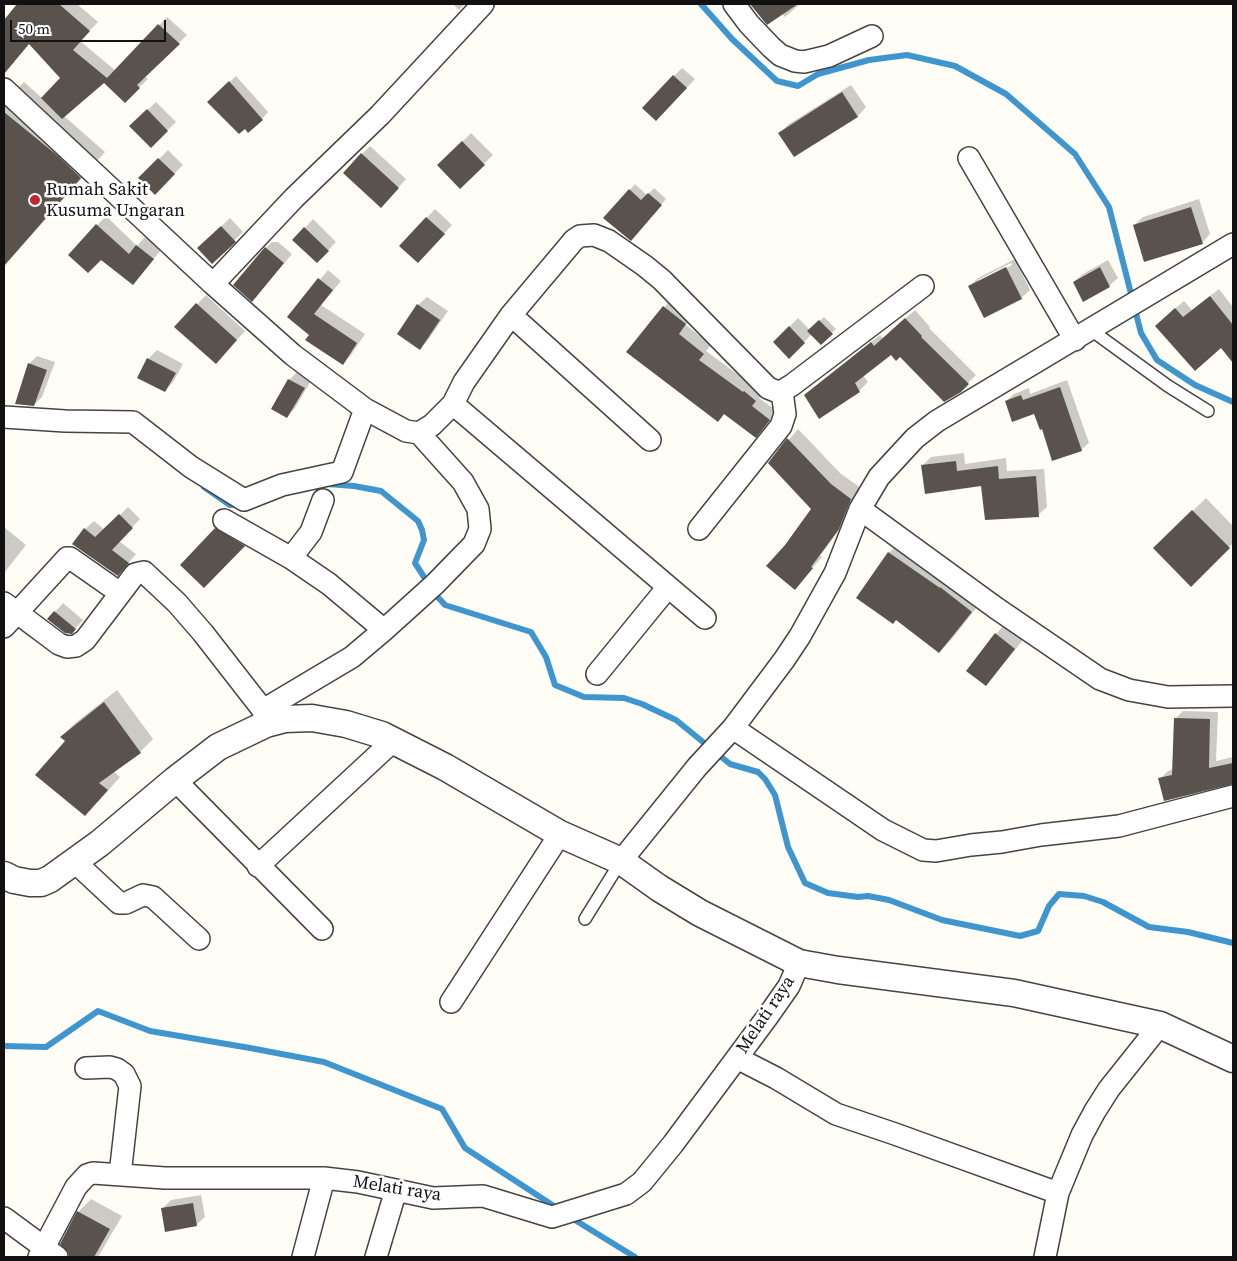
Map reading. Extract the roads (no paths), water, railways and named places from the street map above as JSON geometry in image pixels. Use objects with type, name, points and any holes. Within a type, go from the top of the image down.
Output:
[{"type":"street","points":[[214,284],[294,198],[380,115],[483,4]]},
{"type":"street","points":[[734,4],[771,48],[780,55],[795,61],[804,62],[830,56],[872,36]]},
{"type":"street","points":[[4,89],[293,355],[365,409],[406,431],[419,433],[463,482],[478,509],[480,517],[480,529],[474,544],[432,586],[352,657],[218,747],[175,780],[100,843],[50,879],[30,883],[14,880],[4,875]]},
{"type":"street","points":[[969,158],[1083,335]]},
{"type":"street","points":[[419,433],[432,425],[453,404],[464,382],[511,314],[574,240],[580,236],[594,235],[609,241],[662,280],[773,391],[782,391],[923,286]]},
{"type":"street","points":[[621,861],[697,767],[733,728],[800,636],[835,573],[860,509],[879,477],[915,438],[937,420],[1083,335],[1233,244]]},
{"type":"street","points":[[511,314],[650,440]]},
{"type":"street","points":[[699,528],[783,423],[785,414],[782,391]]},
{"type":"street","points":[[453,404],[705,618]]},
{"type":"street","points":[[4,417],[65,422],[133,422],[191,467],[244,500],[282,485],[342,472],[365,409]]},
{"type":"street","points":[[291,558],[311,532],[323,500]]},
{"type":"street","points":[[860,509],[996,608],[1100,679],[1129,690],[1168,697],[1233,696]]},
{"type":"street","points":[[224,520],[291,558],[329,584],[384,630]]},
{"type":"street","points":[[120,593],[70,558],[67,558],[8,614],[59,644],[67,647],[76,646],[86,640],[136,574],[144,572],[177,603],[203,633],[264,717],[284,719],[312,718],[346,724],[382,735],[445,766],[560,834],[621,861],[659,888],[700,913],[800,963],[1014,994],[1160,1025],[1233,1059]]},
{"type":"street","points":[[597,674],[668,587]]},
{"type":"street","points":[[733,728],[883,830],[922,850],[936,851],[1041,835],[1119,826],[1233,796]]},
{"type":"street","points":[[258,866],[393,741]]},
{"type":"street","points":[[175,780],[322,929]]},
{"type":"street","points":[[451,1002],[560,834]]},
{"type":"street","points":[[75,862],[119,903],[126,903],[142,895],[153,897],[199,939]]},
{"type":"street","name":"Melati raya","points":[[47,1254],[72,1194],[81,1180],[93,1173],[165,1178],[324,1178],[358,1182],[433,1198],[483,1196],[561,1213],[626,1194],[642,1182],[673,1144],[789,986],[800,963]]},
{"type":"street","points":[[1045,1257],[1058,1193],[1082,1135],[1109,1089],[1160,1025]]},
{"type":"street","points":[[737,1058],[776,1078],[836,1114],[1058,1193]]},
{"type":"street","points":[[86,1068],[110,1067],[118,1069],[124,1074],[130,1086],[120,1175]]},
{"type":"street","points":[[303,1257],[324,1178]]},
{"type":"street","points":[[376,1257],[396,1190]]},
{"type":"street","points":[[4,1218],[47,1254]]},
{"type":"lane","points":[[1083,335],[1208,411]]},
{"type":"lane","points":[[584,918],[621,861]]},
{"type":"waterway","points":[[701,4],[732,39],[777,81],[798,86],[818,74],[869,60],[907,55],[955,66],[1006,94],[1075,154],[1109,207],[1141,333],[1157,360],[1195,385],[1233,402]]},
{"type":"waterway","points":[[327,484],[381,491],[418,521],[424,540],[415,563],[435,594],[445,605],[531,632],[546,657],[555,685],[584,697],[624,698],[642,704],[676,720],[730,764],[758,772],[775,795],[788,847],[805,883],[828,893],[858,897],[868,896],[889,900],[942,920],[1020,936],[1038,931],[1049,906],[1059,894],[1084,896],[1103,902],[1149,927],[1188,932],[1233,943]]},
{"type":"waterway","points":[[204,487],[230,505],[241,504]]},
{"type":"waterway","points":[[4,1046],[46,1047],[98,1011],[150,1031],[324,1062],[442,1109],[465,1148],[560,1210]]},
{"type":"waterway","points":[[570,1217],[635,1257]]},
{"type":"place","name":"Rumah Sakit Kusuma Ungaran","points":[[35,200]]}]
